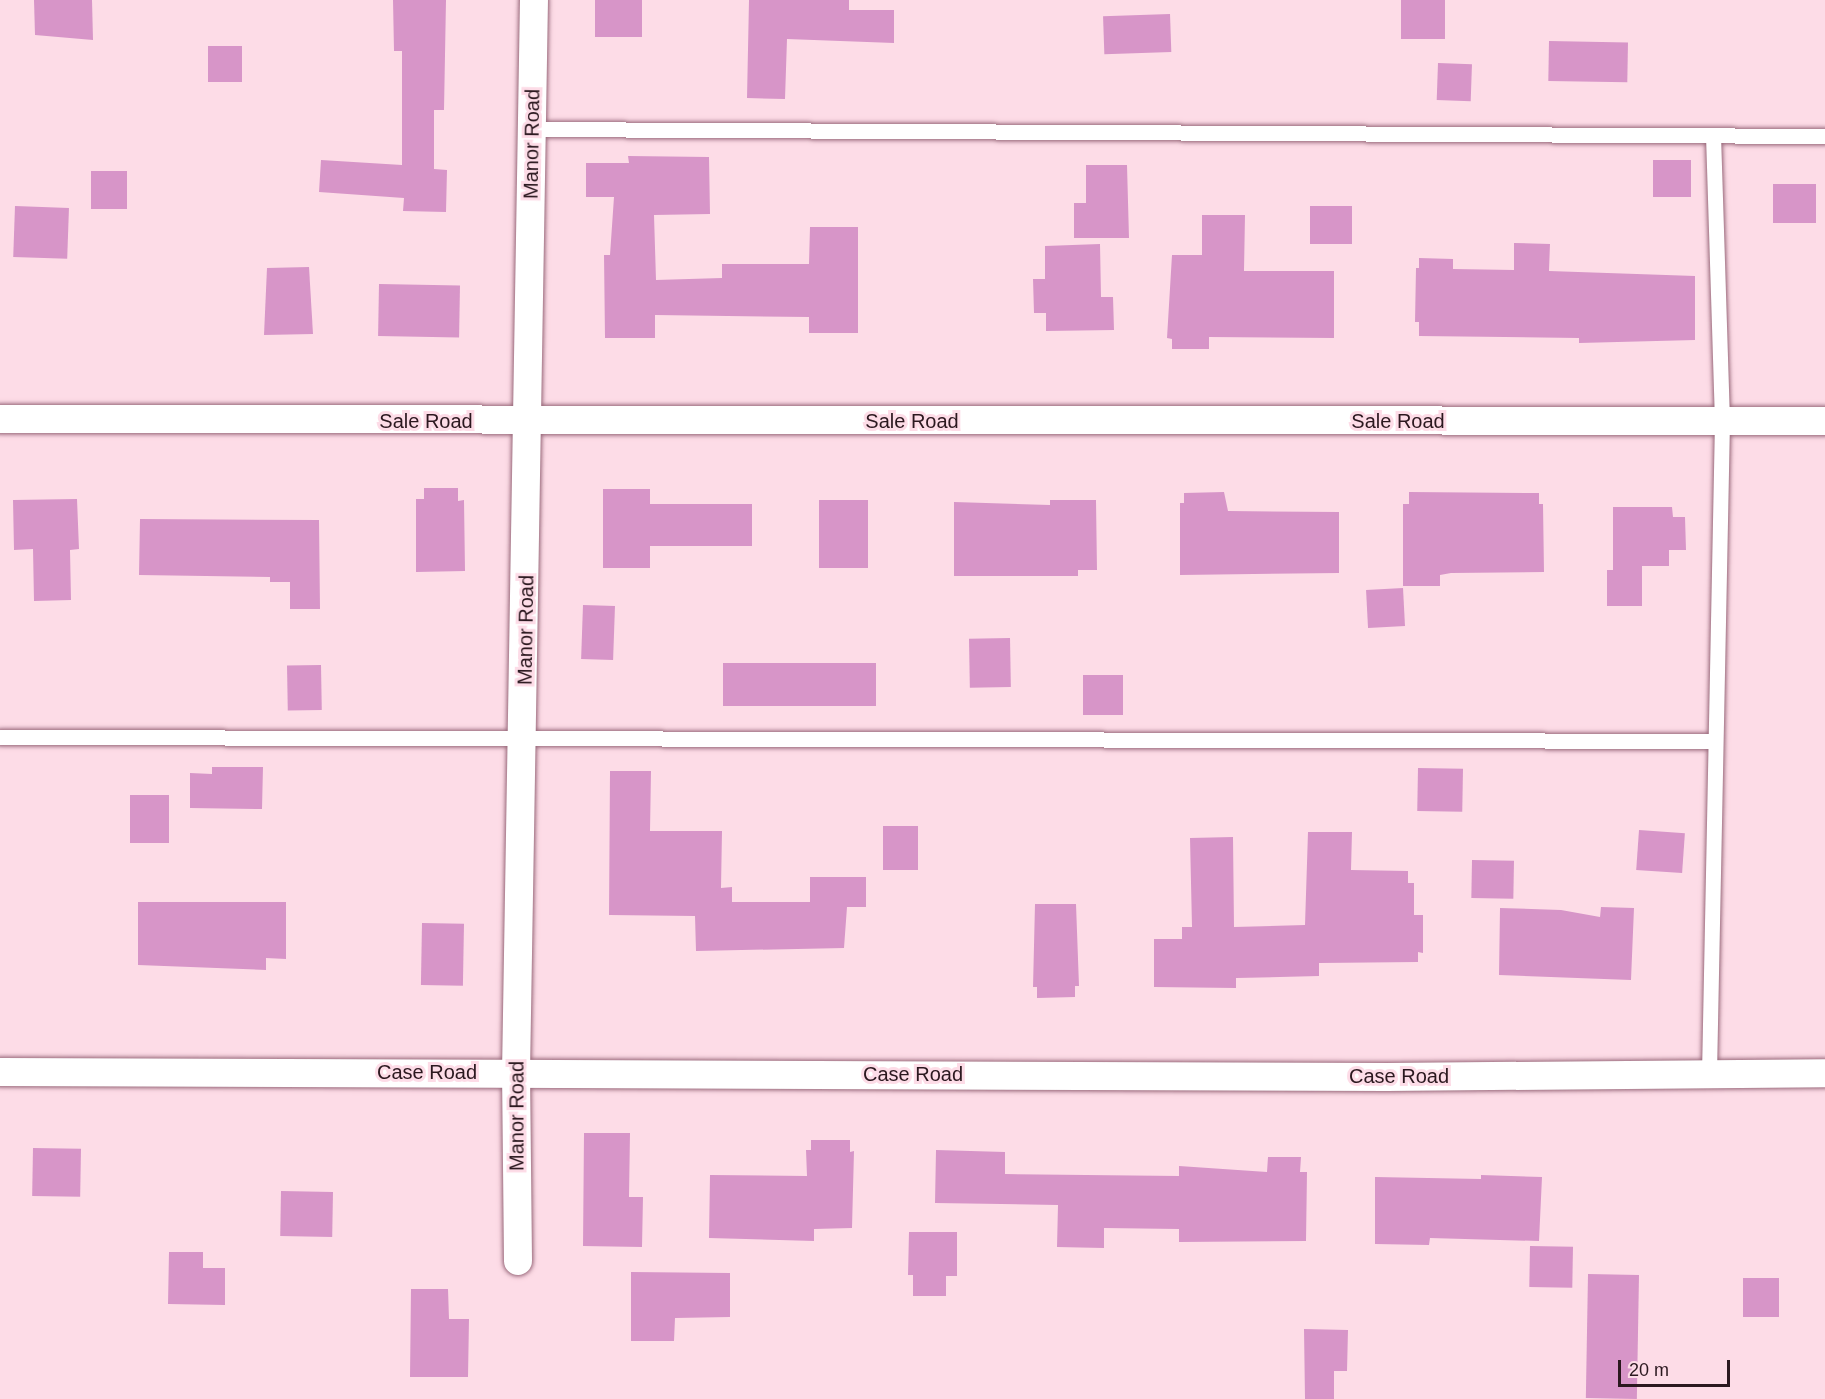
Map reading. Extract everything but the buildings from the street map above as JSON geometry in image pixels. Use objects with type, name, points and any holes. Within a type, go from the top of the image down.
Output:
[{"type":"street","name":"Manor Road","points":[[518,1261],[516,1072],[524,737],[534,0]]},
{"type":"street","name":"Sale Road","points":[[0,419],[1825,421]]},
{"type":"street","name":"Case Road","points":[[0,1071],[1387,1077],[1825,1073]]},
{"type":"lane","points":[[532,129],[1825,136]]},
{"type":"lane","points":[[1709,1074],[1722,421],[1713,136]]},
{"type":"lane","points":[[0,737],[1715,741]]}]
